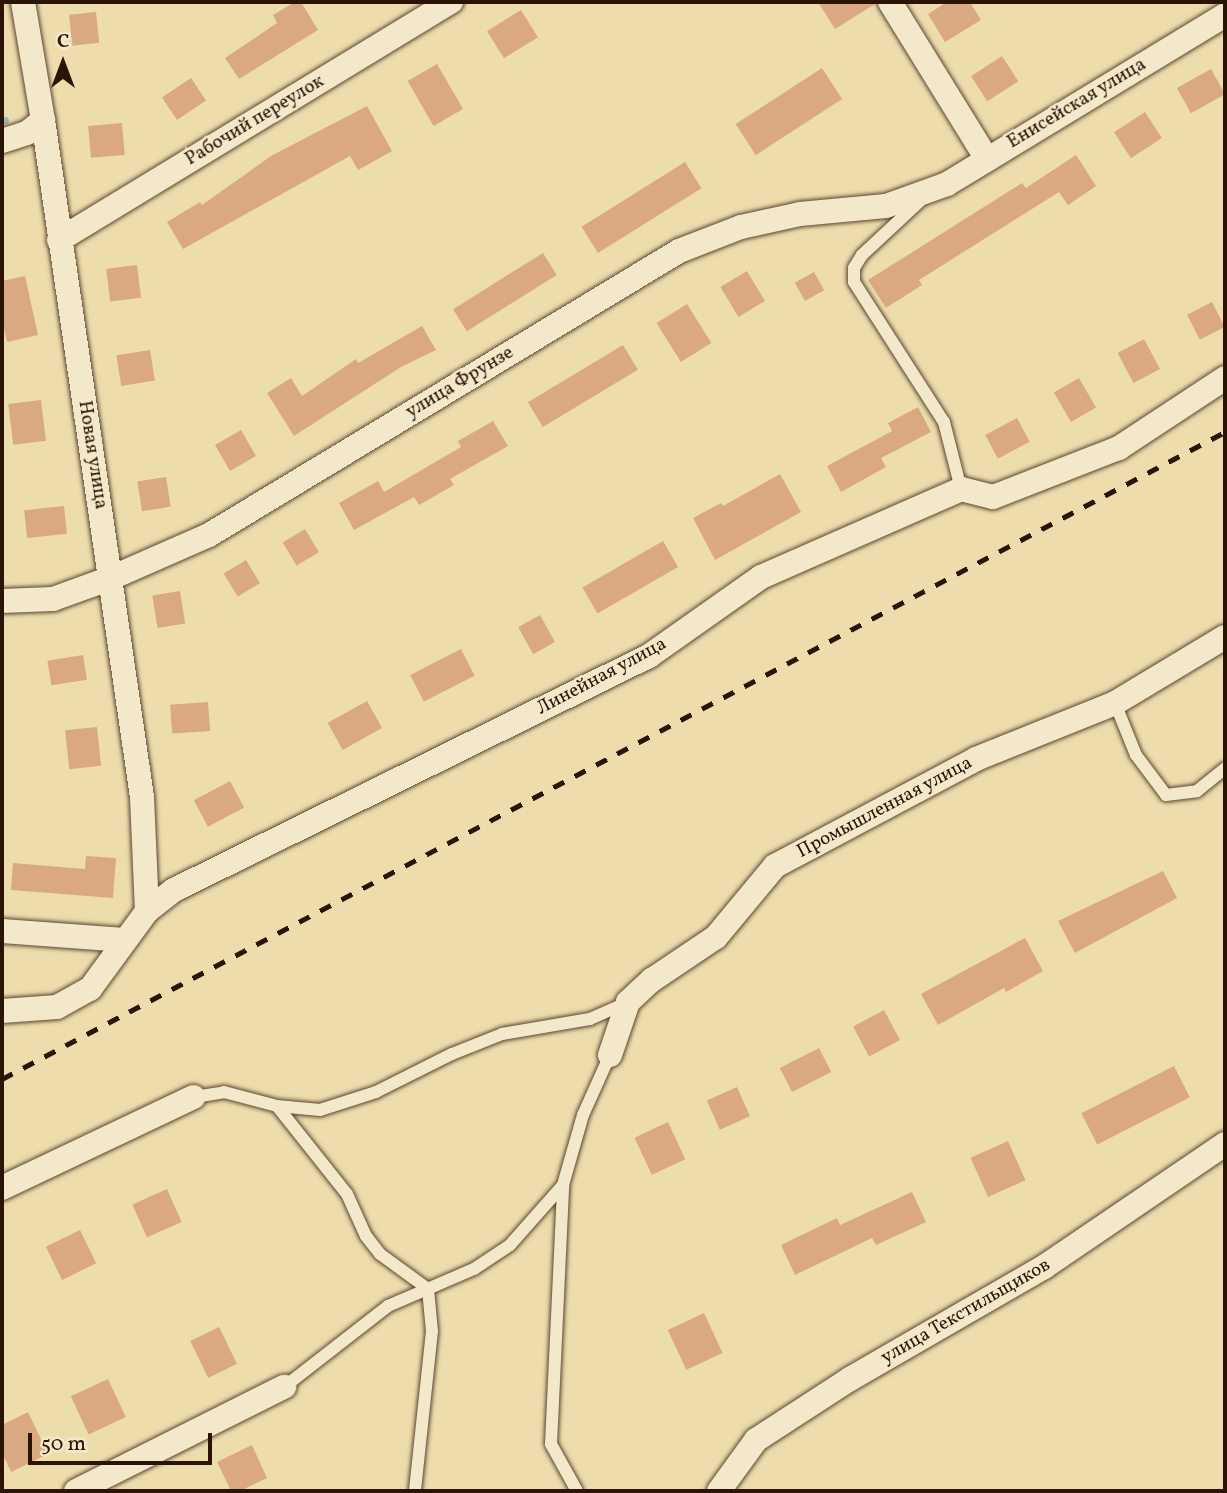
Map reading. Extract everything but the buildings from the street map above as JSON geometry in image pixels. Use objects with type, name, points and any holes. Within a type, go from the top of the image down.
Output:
[{"type":"street","name":"Новая улица","points":[[23,2],[43,120],[142,797],[147,911]]},
{"type":"street","name":"Рабочий переулок","points":[[59,240],[451,2]]},
{"type":"street","points":[[890,2],[987,159]]},
{"type":"street","name":"Енисейская улица","points":[[929,192],[1225,15]]},
{"type":"street","points":[[2,141],[27,133],[43,120]]},
{"type":"street","name":"улица Фрунзе","points":[[2,601],[53,599],[110,578],[209,535],[679,251],[741,227],[800,214],[886,205],[929,192]]},
{"type":"street","points":[[961,489],[993,497],[1119,448],[1225,378]]},
{"type":"street","name":"Линейная улица","points":[[2,1011],[57,1007],[90,989],[147,911],[174,890],[649,656],[761,577],[961,489]]},
{"type":"street","name":"Промышленная улица","points":[[610,1055],[628,1002],[652,980],[716,937],[775,866],[976,760],[1115,703],[1225,636]]},
{"type":"street","points":[[2,931],[125,940]]},
{"type":"street","points":[[2,1188],[194,1097]]},
{"type":"street","name":"улица Текстильщиков","points":[[719,1491],[757,1440],[850,1379],[1044,1267],[1225,1144]]},
{"type":"street","points":[[76,1491],[284,1387]]},
{"type":"lane","points":[[929,192],[862,255],[854,268],[854,282],[944,422],[961,489]]},
{"type":"lane","points":[[1115,703],[1136,755],[1166,796],[1197,791],[1225,768]]},
{"type":"lane","points":[[194,1097],[224,1092],[277,1106],[320,1110],[376,1092],[452,1054],[502,1034],[590,1019],[628,1002]]},
{"type":"lane","points":[[577,1491],[551,1444],[563,1185],[583,1115],[610,1055]]},
{"type":"lane","points":[[277,1106],[347,1194],[366,1236],[380,1254],[428,1289],[432,1331],[415,1491]]},
{"type":"lane","points":[[284,1387],[388,1306],[474,1269],[510,1245],[563,1185]]},
{"type":"railway","points":[[2,1079],[1225,432]]}]
